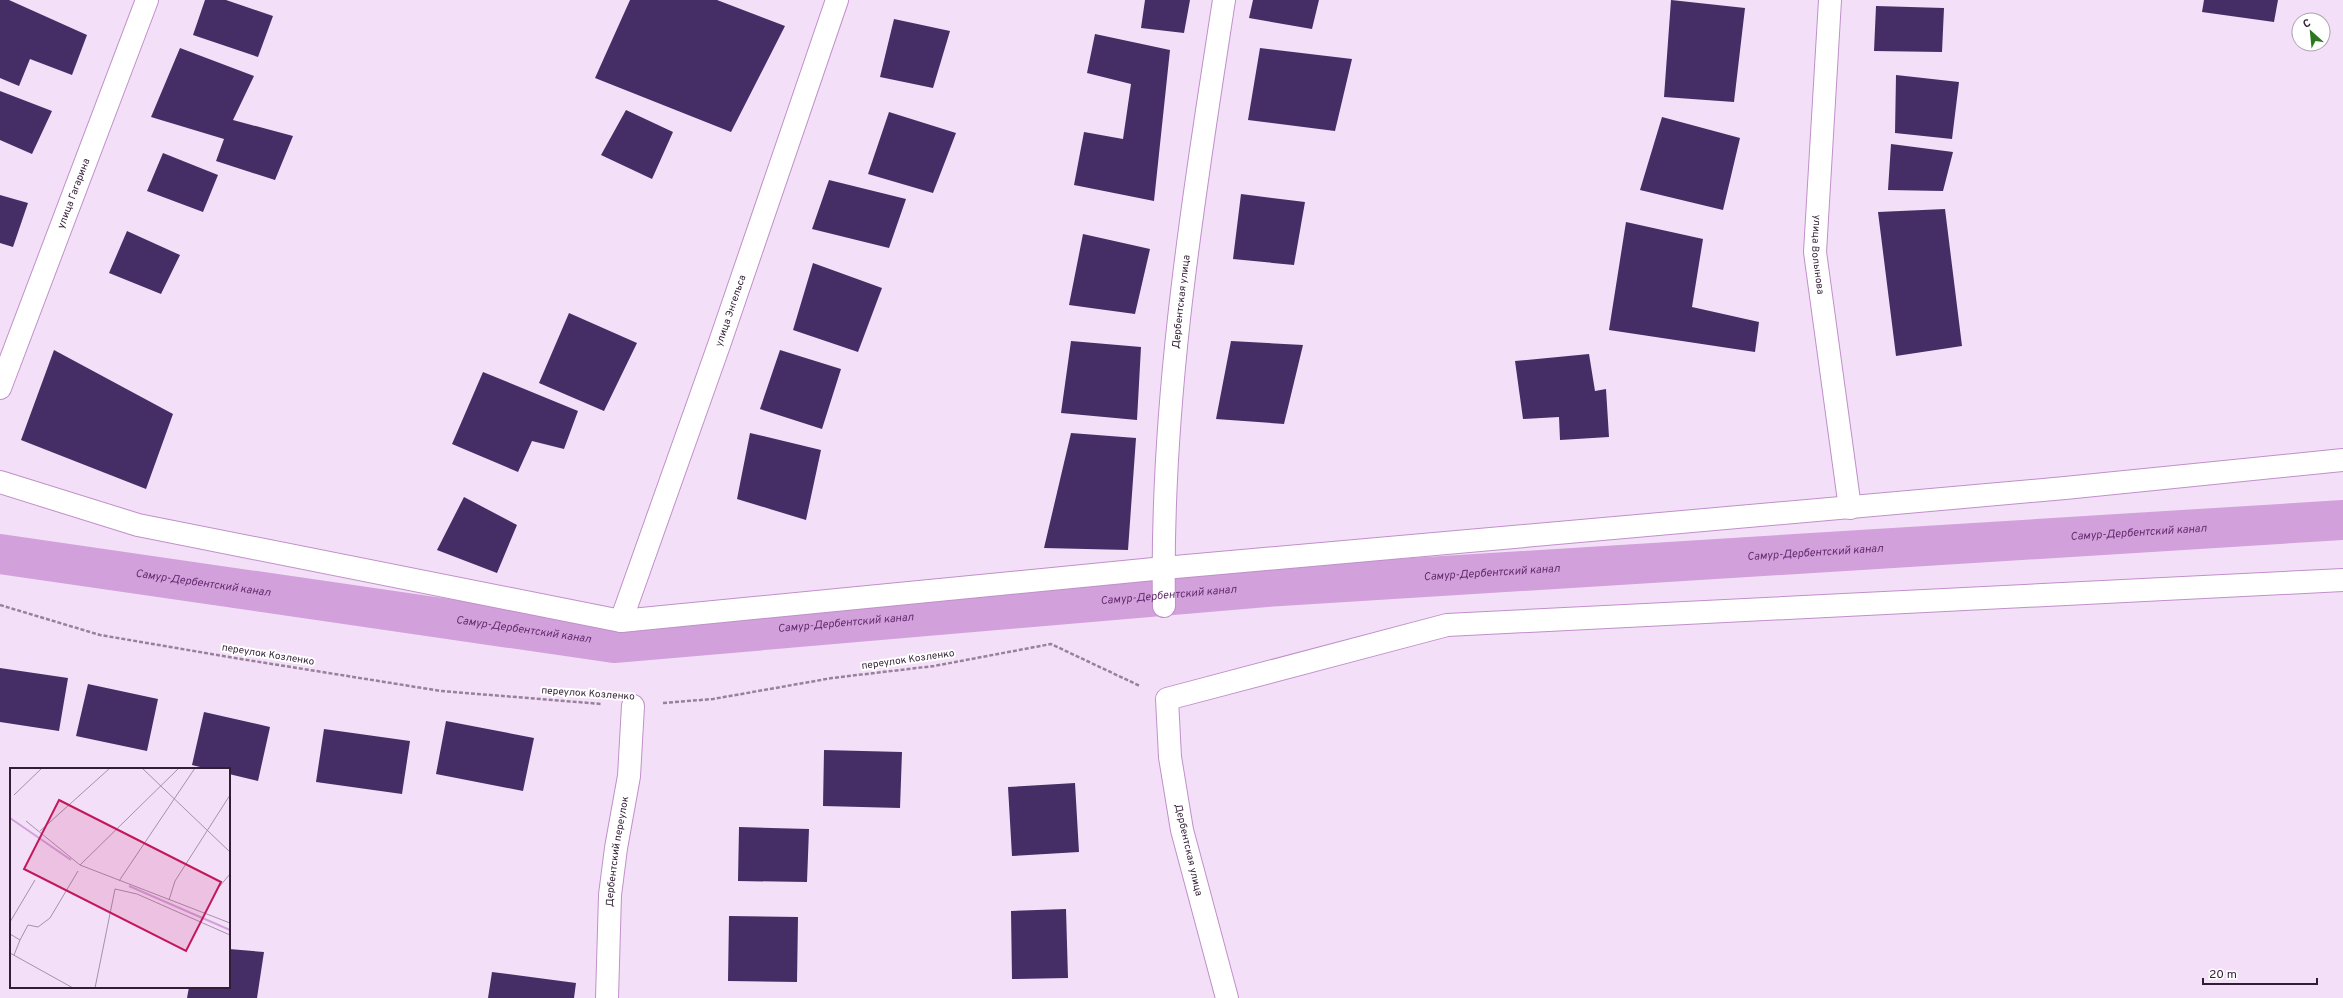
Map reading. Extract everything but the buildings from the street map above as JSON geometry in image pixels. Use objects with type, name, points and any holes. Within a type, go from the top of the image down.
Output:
[{"type":"street","name":"улица Гагарина","points":[[0,388],[147,0]]},
{"type":"street","name":"улица Энгельса","points":[[621,621],[719,345],[837,0]]},
{"type":"street","name":"Дербентская улица","points":[[1164,606],[1165,470],[1183,274],[1224,0]]},
{"type":"street","name":"улица Волынова","points":[[1830,0],[1815,252],[1850,508]]},
{"type":"street","points":[[0,482],[138,525],[621,621],[1164,568],[1850,508],[2343,460]]},
{"type":"street","points":[[1167,699],[1446,625],[2343,580]]},
{"type":"street","name":"Дербентская улица","points":[[1167,699],[1170,757],[1182,830],[1227,998]]},
{"type":"street","name":"Дербентский переулок","points":[[606,998],[610,895],[616,848],[629,776],[633,706]]},
{"type":"path","name":"переулок Козленко","points":[[0,605],[100,635],[441,691],[633,706],[713,699],[832,678],[934,666],[1051,644],[1167,699]]},
{"type":"waterway","name":"Самур-Дербентский канал","points":[[0,554],[614,643],[1266,587],[2343,520]]}]
